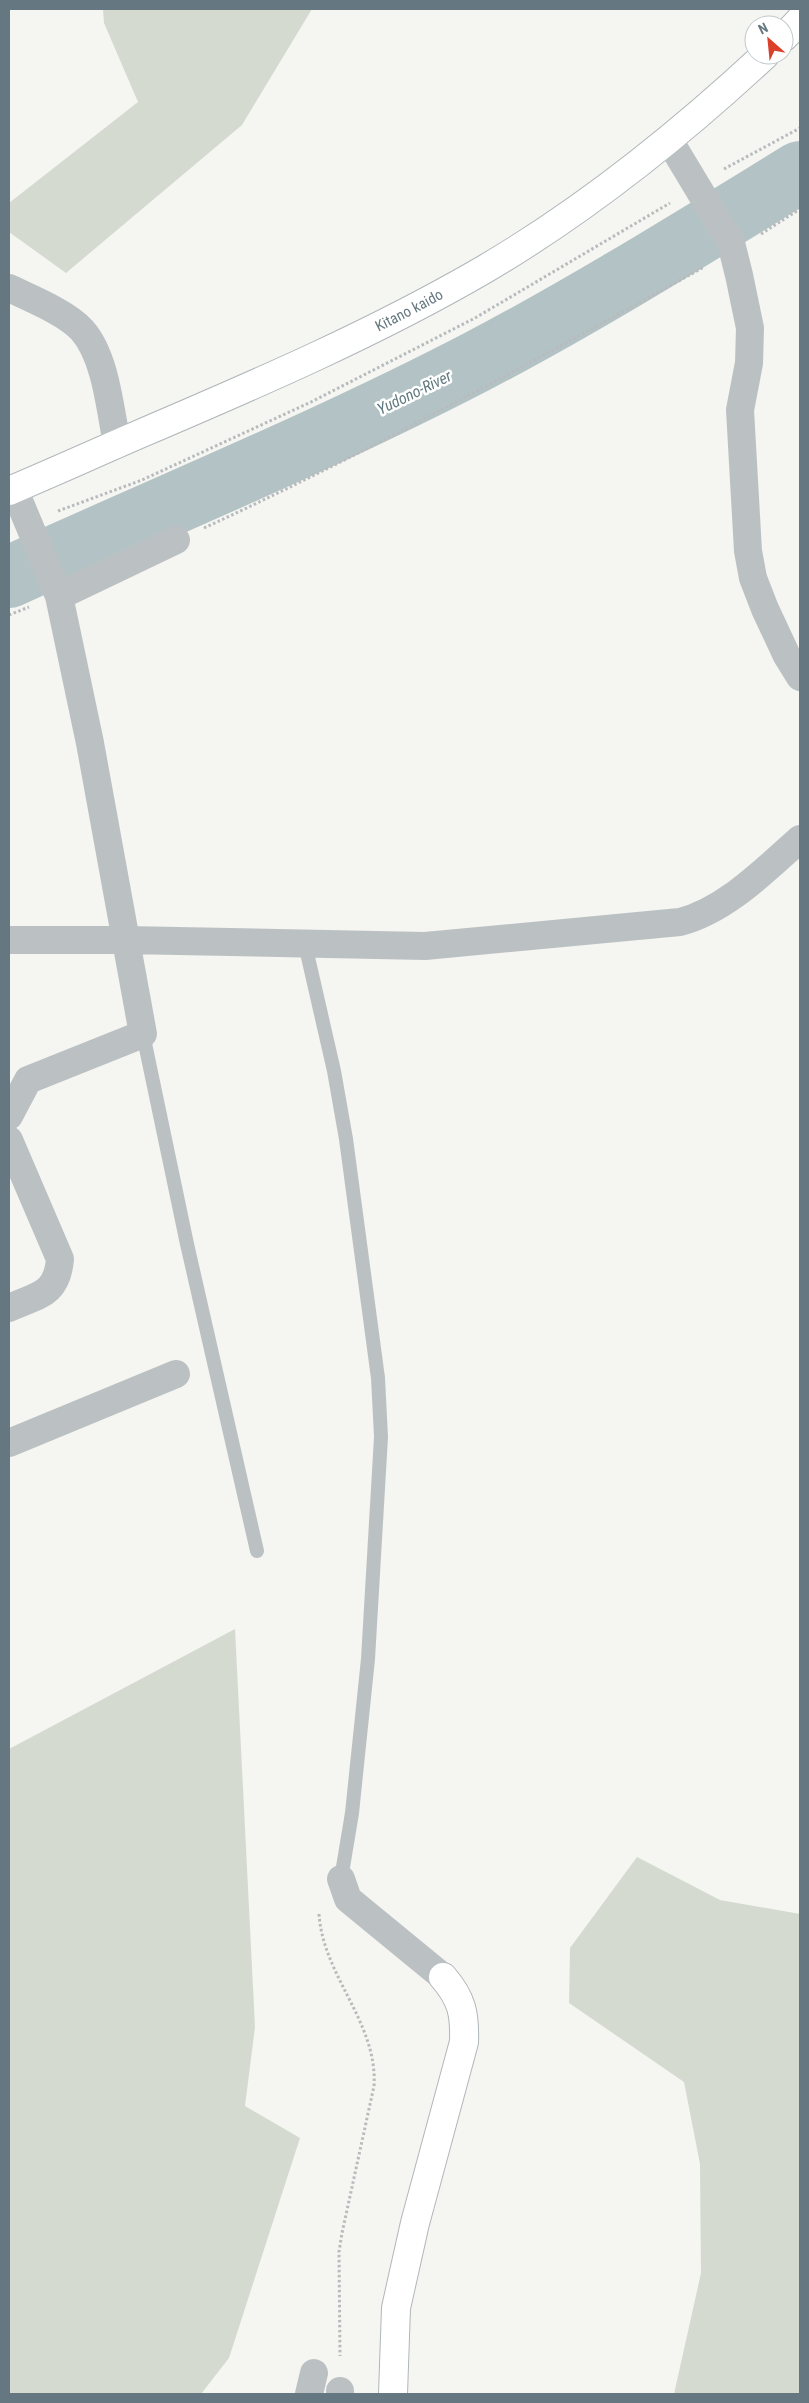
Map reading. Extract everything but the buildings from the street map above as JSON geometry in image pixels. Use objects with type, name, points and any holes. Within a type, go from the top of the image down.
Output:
[{"type":"main road","name":"Kitano kaido","points":[[11,490],[358,338],[476,274],[572,213],[669,140],[721,97],[755,65]]},
{"type":"main road","points":[[393,2394],[396,2308],[414,2223],[464,2042],[465,2020],[457,1994],[443,1977]]},
{"type":"street","points":[[669,140],[732,248],[750,328],[749,363],[740,410],[748,551],[753,578],[765,610],[787,656],[800,677]]},
{"type":"street","points":[[9,288],[50,308],[82,330],[99,358],[117,444]]},
{"type":"street","points":[[9,1116],[28,1080],[143,1034],[90,743],[57,592],[34,535],[11,490]]},
{"type":"street","points":[[57,592],[176,540]]},
{"type":"street","points":[[9,940],[126,940],[425,946],[680,922],[696,918],[720,903],[765,870],[800,838]]},
{"type":"street","points":[[9,1140],[60,1259],[58,1275],[51,1288],[9,1308]]},
{"type":"street","points":[[9,1442],[176,1374]]},
{"type":"street","points":[[341,1879],[348,1899],[443,1977]]},
{"type":"lane","points":[[305,944],[334,1071],[346,1139],[378,1378],[381,1437],[368,1659],[352,1813],[341,1879]]},
{"type":"lane","points":[[143,1034],[186,1244],[257,1551]]},
{"type":"path","points":[[176,540],[290,487],[496,382],[800,209]]},
{"type":"path","points":[[340,2393],[340,2252],[342,2233],[374,2086],[375,2070],[368,2037],[324,1946],[320,1931],[319,1912],[325,1898],[341,1879]]},
{"type":"shaded area","points":[[103,9],[312,9],[242,125],[66,273],[9,232],[9,203],[138,102],[104,23]]},
{"type":"shaded area","points":[[235,1629],[255,2027],[245,2106],[300,2138],[229,2358],[201,2394],[9,2394],[9,1749]]},
{"type":"shaded area","points":[[637,1857],[720,1900],[800,1914],[800,2394],[674,2394],[701,2273],[700,2164],[684,2082],[569,2003],[570,1948]]},
{"type":"waterway","name":"Yudono-River","points":[[9,577],[303,446],[476,362],[599,294],[800,172]]}]
